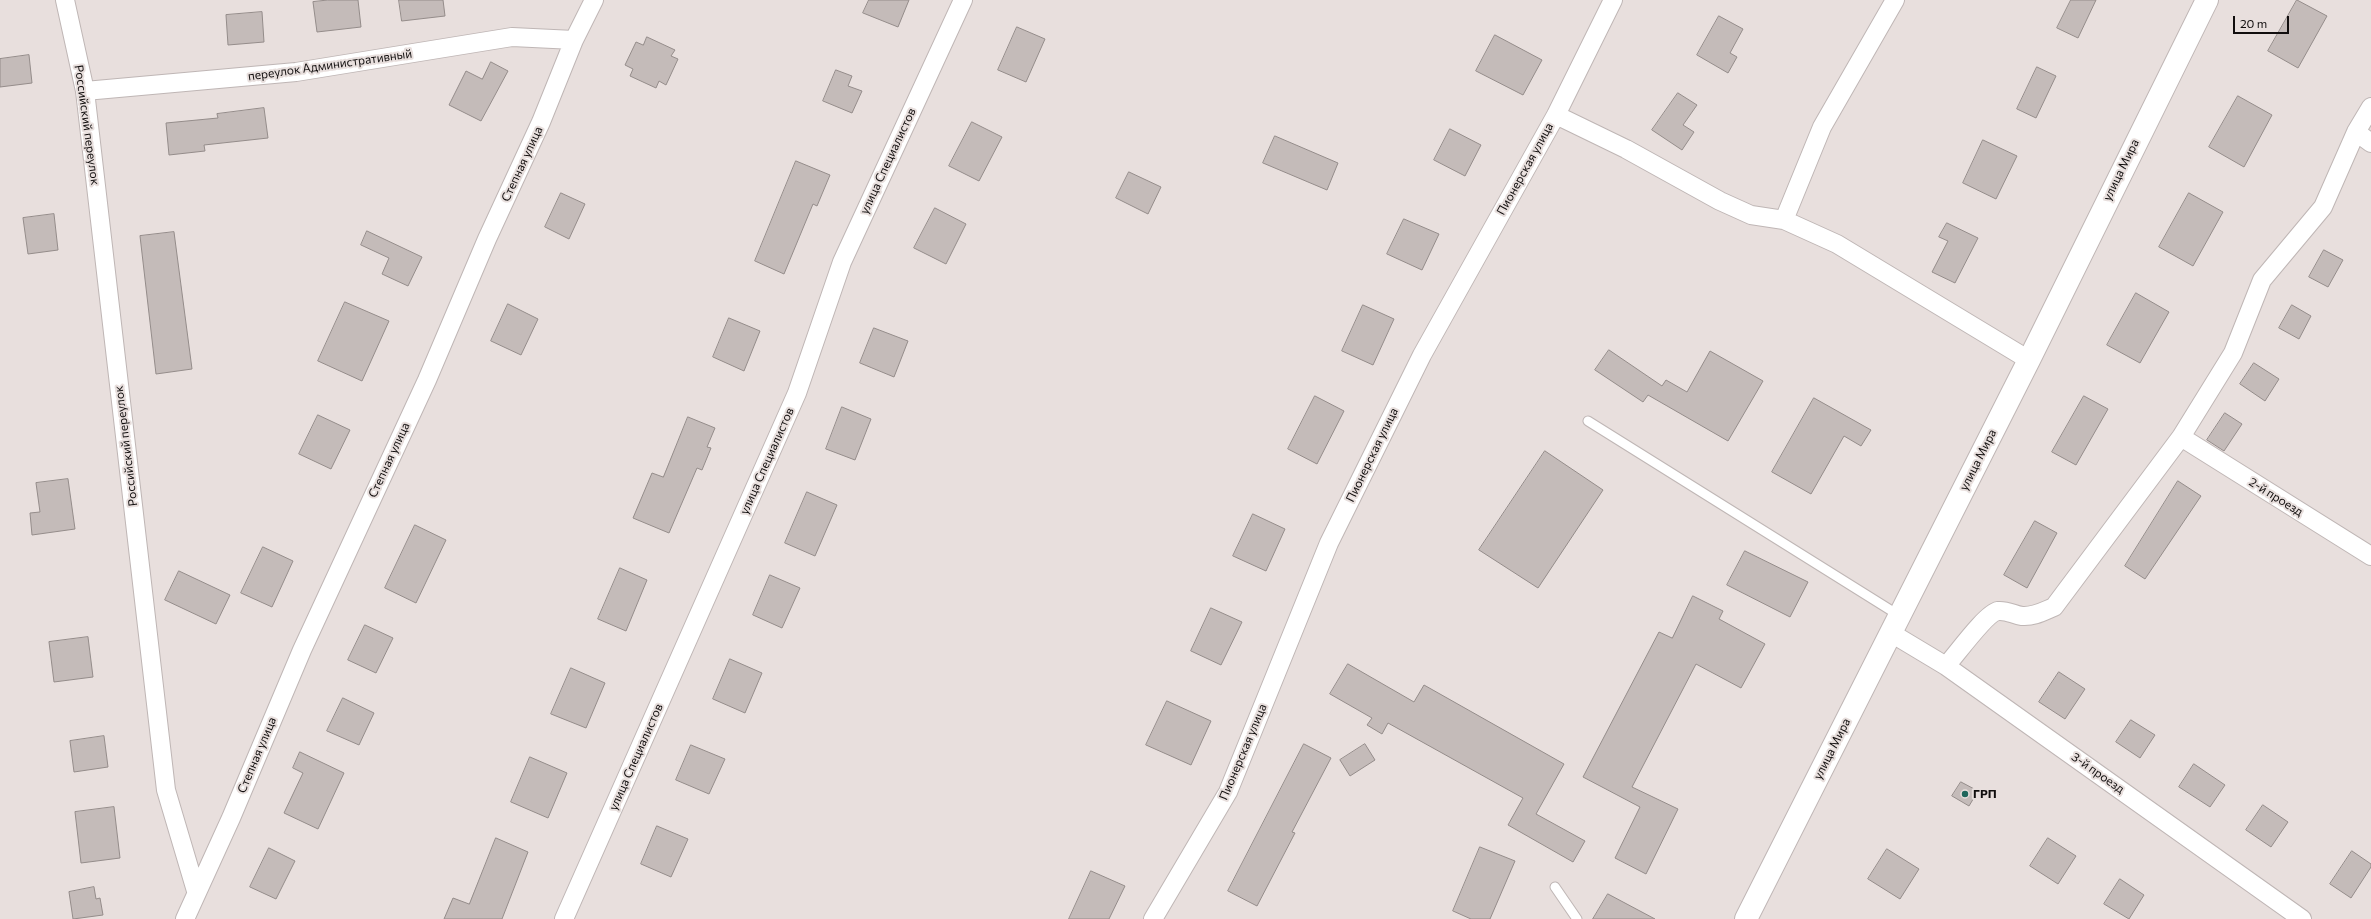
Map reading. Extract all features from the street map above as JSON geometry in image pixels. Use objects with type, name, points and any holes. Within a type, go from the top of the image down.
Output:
[{"type":"main road","name":"улица Мира","points":[[1746,919],[2029,360],[2207,0]]},
{"type":"street","name":"Российский переулок","points":[[65,0],[85,91],[166,790],[196,891]]},
{"type":"street","name":"Степная улица","points":[[185,919],[196,891],[231,818],[302,650],[427,380],[487,239],[541,122],[574,40],[594,0]]},
{"type":"street","name":"улица Специалистов","points":[[564,919],[798,393],[842,262],[963,0]]},
{"type":"street","name":"Пионерская улица","points":[[1153,919],[1228,792],[1329,543],[1422,355],[1556,115],[1613,0]]},
{"type":"street","points":[[1784,220],[1822,127],[1895,0]]},
{"type":"street","name":"переулок Административный","points":[[85,91],[296,72],[512,37],[574,40]]},
{"type":"street","points":[[1946,666],[1988,617],[1997,611],[2037,615],[2054,606],[2181,437],[2233,353],[2262,280],[2323,207],[2356,132],[2371,107]]},
{"type":"street","points":[[1556,115],[1626,149],[1720,201],[1751,215],[1784,220],[1837,244],[2029,360]]},
{"type":"street","points":[[2356,132],[2371,143]]},
{"type":"street","name":"2-й проезд","points":[[2181,437],[2371,556]]},
{"type":"street","name":"3-й проезд","points":[[1895,624],[1946,666],[2302,919]]},
{"type":"lane","points":[[1588,421],[1895,624]]},
{"type":"lane","points":[[1555,887],[1577,919]]},
{"type":"building","points":[[328,0],[358,0],[361,27],[317,32],[313,2]]},
{"type":"building","points":[[399,0],[443,0],[445,16],[402,21]]},
{"type":"building","points":[[869,0],[909,0],[898,27],[863,13]]},
{"type":"building","points":[[2071,0],[2096,0],[2078,38],[2057,28]]},
{"type":"building","points":[[2297,0],[2327,16],[2298,68],[2268,51]]},
{"type":"building","points":[[262,12],[264,42],[228,45],[226,15]]},
{"type":"building","points":[[1719,16],[1743,29],[1730,53],[1737,57],[1728,73],[1697,55]]},
{"type":"building","points":[[1017,27],[1045,39],[1026,82],[998,70]]},
{"type":"building","points":[[1495,35],[1542,60],[1523,95],[1476,71]]},
{"type":"building","points":[[647,37],[675,50],[671,56],[678,59],[666,85],[659,81],[656,88],[630,76],[633,69],[625,65],[636,42],[643,45]]},
{"type":"building","points":[[29,55],[32,83],[0,87],[0,59]]},
{"type":"building","points":[[491,62],[508,71],[481,121],[449,105],[466,71],[482,79]]},
{"type":"building","points":[[2037,67],[2056,76],[2036,118],[2017,109]]},
{"type":"building","points":[[836,70],[852,76],[848,86],[862,91],[852,113],[823,101]]},
{"type":"building","points":[[1678,93],[1697,105],[1683,125],[1694,132],[1682,150],[1652,130]]},
{"type":"building","points":[[2238,96],[2272,115],[2244,167],[2209,147]]},
{"type":"building","points":[[264,108],[268,138],[204,145],[205,151],[169,155],[166,123],[218,118],[217,114]]},
{"type":"building","points":[[972,122],[1002,137],[979,181],[949,166]]},
{"type":"building","points":[[1450,129],[1481,145],[1465,176],[1434,160]]},
{"type":"building","points":[[1275,136],[1338,163],[1327,190],[1263,163]]},
{"type":"building","points":[[1983,140],[2017,156],[1996,199],[1963,183]]},
{"type":"building","points":[[796,161],[830,175],[817,206],[813,204],[784,274],[755,261]]},
{"type":"building","points":[[1129,172],[1161,187],[1148,214],[1116,198]]},
{"type":"building","points":[[561,193],[585,204],[569,239],[545,227]]},
{"type":"building","points":[[2189,193],[2223,212],[2193,266],[2159,247]]},
{"type":"building","points":[[935,208],[966,224],[946,264],[914,248]]},
{"type":"building","points":[[54,214],[58,250],[28,254],[23,218]]},
{"type":"building","points":[[1404,219],[1439,234],[1422,270],[1387,254]]},
{"type":"building","points":[[1947,223],[1978,238],[1955,283],[1932,272],[1948,241],[1939,237]]},
{"type":"building","points":[[367,231],[422,257],[408,286],[382,274],[389,258],[361,245]]},
{"type":"building","points":[[174,232],[192,369],[156,374],[140,236]]},
{"type":"building","points":[[2324,250],[2343,260],[2328,287],[2309,277]]},
{"type":"building","points":[[2136,293],[2169,312],[2140,363],[2107,345]]},
{"type":"building","points":[[345,302],[389,321],[362,381],[318,361]]},
{"type":"building","points":[[508,304],[538,319],[521,355],[491,341]]},
{"type":"building","points":[[1363,305],[1394,319],[1373,365],[1342,351]]},
{"type":"building","points":[[2292,305],[2311,316],[2299,339],[2279,328]]},
{"type":"building","points":[[729,318],[760,331],[744,371],[713,357]]},
{"type":"building","points":[[874,328],[908,341],[894,377],[860,363]]},
{"type":"building","points":[[1609,350],[1662,386],[1666,380],[1687,392],[1710,351],[1763,381],[1728,441],[1648,395],[1643,402],[1595,370]]},
{"type":"building","points":[[2254,363],[2279,379],[2265,401],[2240,384]]},
{"type":"building","points":[[1315,396],[1344,411],[1317,464],[1288,449]]},
{"type":"building","points":[[2084,396],[2108,409],[2076,465],[2052,452]]},
{"type":"building","points":[[1814,398],[1871,430],[1861,446],[1844,436],[1811,494],[1772,472]]},
{"type":"building","points":[[842,407],[871,419],[855,460],[826,449]]},
{"type":"building","points":[[2225,413],[2242,424],[2224,451],[2207,440]]},
{"type":"building","points":[[318,415],[350,430],[331,469],[299,454]]},
{"type":"building","points":[[688,417],[715,428],[707,447],[711,448],[702,470],[697,468],[669,533],[633,518],[652,473],[663,477]]},
{"type":"building","points":[[1545,451],[1603,490],[1538,588],[1479,550]]},
{"type":"building","points":[[68,479],[75,529],[32,535],[30,513],[40,512],[36,483]]},
{"type":"building","points":[[2178,481],[2201,496],[2145,579],[2125,566]]},
{"type":"building","points":[[807,492],[837,505],[815,556],[785,543]]},
{"type":"building","points":[[1253,514],[1285,529],[1266,571],[1233,556]]},
{"type":"building","points":[[2035,521],[2057,533],[2027,588],[2004,575]]},
{"type":"building","points":[[415,525],[446,540],[416,603],[385,588]]},
{"type":"building","points":[[263,547],[293,561],[272,607],[241,593]]},
{"type":"building","points":[[1745,551],[1808,582],[1790,617],[1727,585]]},
{"type":"building","points":[[620,568],[647,580],[626,631],[598,619]]},
{"type":"building","points":[[179,571],[230,595],[216,624],[165,600]]},
{"type":"building","points":[[770,575],[800,588],[782,628],[753,615]]},
{"type":"building","points":[[1693,596],[1723,611],[1719,619],[1765,644],[1741,688],[1696,664],[1632,787],[1678,809],[1646,874],[1615,858],[1640,807],[1583,777],[1659,632],[1672,638]]},
{"type":"building","points":[[1211,608],[1242,622],[1221,665],[1191,651]]},
{"type":"building","points":[[365,625],[393,638],[376,673],[348,660]]},
{"type":"building","points":[[88,637],[93,677],[54,682],[49,642]]},
{"type":"building","points":[[730,659],[762,673],[745,713],[713,699]]},
{"type":"building","points":[[1348,664],[1414,702],[1424,685],[1564,764],[1536,814],[1585,841],[1573,862],[1508,825],[1523,798],[1388,723],[1382,734],[1367,725],[1372,718],[1330,694]]},
{"type":"building","points":[[571,668],[605,683],[586,728],[551,714]]},
{"type":"building","points":[[2059,672],[2085,689],[2065,719],[2039,702]]},
{"type":"building","points":[[343,698],[374,713],[359,745],[327,731]]},
{"type":"building","points":[[1167,701],[1211,721],[1191,765],[1146,745]]},
{"type":"building","points":[[2131,720],[2155,735],[2140,758],[2116,742]]},
{"type":"building","points":[[104,736],[108,767],[74,772],[70,741]]},
{"type":"building","points":[[1304,744],[1331,758],[1292,832],[1295,833],[1257,906],[1228,891]]},
{"type":"building","points":[[1365,744],[1375,760],[1350,776],[1340,760]]},
{"type":"building","points":[[691,745],[725,759],[709,794],[676,780]]},
{"type":"building","points":[[300,752],[344,773],[318,829],[284,813],[303,773],[293,768]]},
{"type":"building","points":[[530,757],[567,773],[548,818],[511,802]]},
{"type":"building","points":[[2194,764],[2225,785],[2210,807],[2179,787]]},
{"type":"building","name":"ГРП","points":[[1961,782],[1978,791],[1969,806],[1952,796]]},
{"type":"building","points":[[2263,805],[2288,822],[2271,847],[2246,830]]},
{"type":"building","points":[[114,807],[120,858],[81,863],[75,812]]},
{"type":"building","points":[[657,826],[688,839],[671,877],[641,864]]},
{"type":"building","points":[[496,838],[528,852],[502,919],[444,919],[453,898],[469,904]]},
{"type":"building","points":[[2048,838],[2076,856],[2058,884],[2030,866]]},
{"type":"building","points":[[1480,847],[1515,861],[1490,919],[1471,919],[1453,911]]},
{"type":"building","points":[[269,848],[295,861],[276,899],[250,887]]},
{"type":"building","points":[[1887,849],[1919,869],[1900,899],[1868,879]]},
{"type":"building","points":[[2352,851],[2371,864],[2371,867],[2351,898],[2330,884]]},
{"type":"building","points":[[1091,871],[1125,886],[1109,919],[1069,919]]},
{"type":"building","points":[[2120,879],[2144,895],[2129,919],[2104,904]]},
{"type":"building","points":[[94,887],[96,899],[100,898],[103,915],[73,919],[69,892]]},
{"type":"building","points":[[1608,894],[1655,919],[1593,919]]},
{"type":"place","name":"ГРП","points":[[1965,794]]}]
